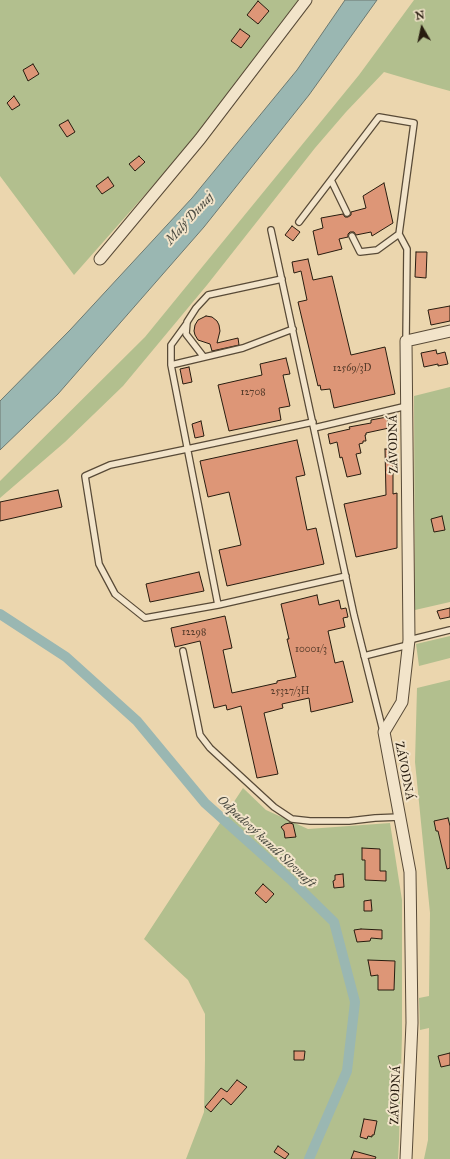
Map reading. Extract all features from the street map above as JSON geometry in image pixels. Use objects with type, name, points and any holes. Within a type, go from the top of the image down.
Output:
[{"type":"street","points":[[100,259],[200,139],[306,0]]},
{"type":"street","points":[[406,341],[450,331]]},
{"type":"street","name":"ZÁVODNÁ","points":[[406,341],[409,642],[402,702],[384,732],[410,872],[412,1023],[406,1159]]},
{"type":"lane","points":[[299,222],[379,117],[414,123],[399,234],[407,249],[406,341]]},
{"type":"lane","points":[[331,180],[347,213]]},
{"type":"lane","points":[[271,230],[364,656],[384,732]]},
{"type":"lane","points":[[352,236],[360,252],[378,250],[399,234]]},
{"type":"lane","points":[[218,605],[171,365],[171,345],[196,308],[208,295],[282,279]]},
{"type":"lane","points":[[187,322],[186,334],[203,356]]},
{"type":"lane","points":[[171,365],[203,356],[243,348],[292,329]]},
{"type":"lane","points":[[314,428],[406,406]]},
{"type":"lane","points":[[313,422],[110,465],[84,476],[99,564],[115,594],[145,618],[218,605],[346,576]]},
{"type":"lane","points":[[364,656],[450,630]]},
{"type":"lane","points":[[183,652],[200,735],[210,748],[274,807],[292,819],[310,821],[349,821],[400,817]]},
{"type":"green space","points":[[0,0],[300,0],[210,121],[74,275],[0,176]]},
{"type":"green space","points":[[414,0],[450,0],[450,91],[384,72],[346,112],[315,148],[207,285],[123,386],[65,442],[0,498],[0,481],[145,337],[359,75]]},
{"type":"green space","points":[[450,387],[450,602],[415,610],[414,396]]},
{"type":"green space","points":[[450,636],[450,658],[419,666],[416,644]]},
{"type":"green space","points":[[450,680],[450,1159],[424,1159],[428,1140],[429,1028],[420,1030],[419,998],[429,996],[430,913],[415,762],[417,688]]},
{"type":"green space","points":[[243,788],[266,810],[308,829],[390,823],[402,900],[402,1035],[398,1159],[186,1159],[204,1112],[205,1014],[188,980],[144,939]]},
{"type":"water","name":"Malý Dunaj","points":[[345,0],[377,0],[309,95],[204,227],[58,394],[0,450],[0,401],[70,330],[192,198],[297,70]]},
{"type":"building","points":[[258,1],[269,11],[258,24],[247,15]]},
{"type":"building","points":[[240,29],[250,36],[241,48],[231,41]]},
{"type":"building","points":[[33,64],[39,74],[28,81],[23,70]]},
{"type":"building","points":[[14,96],[20,105],[12,110],[7,103]]},
{"type":"building","points":[[68,120],[75,132],[67,137],[59,125]]},
{"type":"building","points":[[139,156],[145,162],[135,171],[129,164]]},
{"type":"building","points":[[108,177],[114,186],[102,194],[96,186]]},
{"type":"building","points":[[384,183],[393,223],[372,236],[371,232],[356,235],[354,232],[350,232],[348,237],[339,239],[342,249],[318,255],[313,231],[323,228],[321,218],[343,214],[345,217],[348,217],[351,215],[351,212],[366,208],[363,196]]},
{"type":"building","points":[[292,226],[300,232],[293,241],[285,235]]},
{"type":"building","points":[[416,252],[427,252],[426,278],[415,277]]},
{"type":"building","points":[[308,259],[313,280],[332,276],[351,355],[385,347],[395,394],[334,408],[330,389],[321,390],[320,385],[318,386],[298,302],[307,300],[301,271],[294,273],[292,262]]},
{"type":"building","points":[[450,306],[450,321],[431,325],[428,310]]},
{"type":"building","points":[[206,316],[212,317],[219,325],[220,331],[217,343],[238,338],[239,345],[212,351],[210,344],[198,340],[194,331],[195,325],[198,320]]},
{"type":"building","points":[[436,350],[437,354],[445,352],[448,364],[438,366],[438,364],[424,367],[421,353]]},
{"type":"building","points":[[286,358],[290,374],[283,375],[290,406],[279,408],[281,420],[229,431],[218,385],[262,375],[260,364]]},
{"type":"building","points":[[189,367],[192,382],[183,384],[180,369]]},
{"type":"building","points":[[387,417],[389,428],[366,433],[366,441],[359,444],[361,453],[356,454],[361,474],[347,477],[342,457],[340,458],[337,442],[330,444],[328,434],[350,429],[349,427],[371,423],[371,420]]},
{"type":"building","points":[[201,421],[204,436],[195,438],[192,424]]},
{"type":"building","points":[[297,440],[305,475],[296,477],[307,530],[316,528],[324,564],[227,586],[219,550],[241,545],[229,492],[208,497],[200,461]]},
{"type":"building","points":[[385,449],[393,449],[393,494],[397,493],[397,548],[356,557],[344,504],[386,495]]},
{"type":"building","points":[[58,490],[62,507],[0,521],[0,502]]},
{"type":"building","points":[[442,516],[445,530],[434,532],[431,519]]},
{"type":"building","points":[[199,572],[204,591],[150,602],[146,584]]},
{"type":"building","points":[[317,595],[319,605],[339,600],[341,609],[346,608],[348,617],[343,618],[345,627],[328,631],[335,663],[343,661],[353,702],[311,712],[309,698],[282,704],[283,708],[264,713],[278,774],[257,778],[241,706],[227,710],[226,705],[214,708],[200,641],[175,647],[171,628],[225,616],[232,648],[223,650],[232,693],[277,683],[277,681],[296,677],[281,604]]},
{"type":"building","points":[[450,608],[450,617],[440,619],[437,611]]},
{"type":"building","points":[[448,818],[450,826],[450,868],[447,869],[438,831],[436,831],[434,821]]},
{"type":"building","points":[[290,823],[293,824],[296,837],[285,838],[284,831],[281,827]]},
{"type":"building","points":[[362,848],[380,849],[380,871],[386,871],[386,881],[365,880],[365,860],[362,860]]},
{"type":"building","points":[[343,874],[344,887],[334,888],[333,881],[335,880],[335,875]]},
{"type":"building","points":[[263,884],[274,894],[266,903],[255,893]]},
{"type":"building","points":[[371,900],[372,911],[364,911],[364,901]]},
{"type":"building","points":[[354,930],[382,930],[382,939],[371,938],[370,941],[357,942]]},
{"type":"building","points":[[368,960],[395,961],[394,990],[378,990],[378,975],[371,976]]},
{"type":"building","points":[[294,1051],[305,1051],[304,1060],[294,1060]]},
{"type":"building","points":[[450,1053],[450,1065],[441,1067],[438,1056]]},
{"type":"building","points":[[237,1080],[247,1087],[231,1105],[223,1098],[211,1112],[205,1107],[221,1088],[227,1092]]},
{"type":"building","points":[[364,1119],[377,1121],[374,1135],[372,1135],[372,1137],[368,1136],[367,1139],[360,1137]]},
{"type":"building","points":[[278,1146],[289,1154],[285,1159],[274,1152]]},
{"type":"building","points":[[354,1151],[376,1157],[375,1159],[351,1159]]},
{"type":"waterway","name":"Odpadový kanál Slovnaft","points":[[0,614],[66,657],[137,721],[205,803],[290,879],[334,922],[355,1002],[347,1071],[309,1159]]}]
